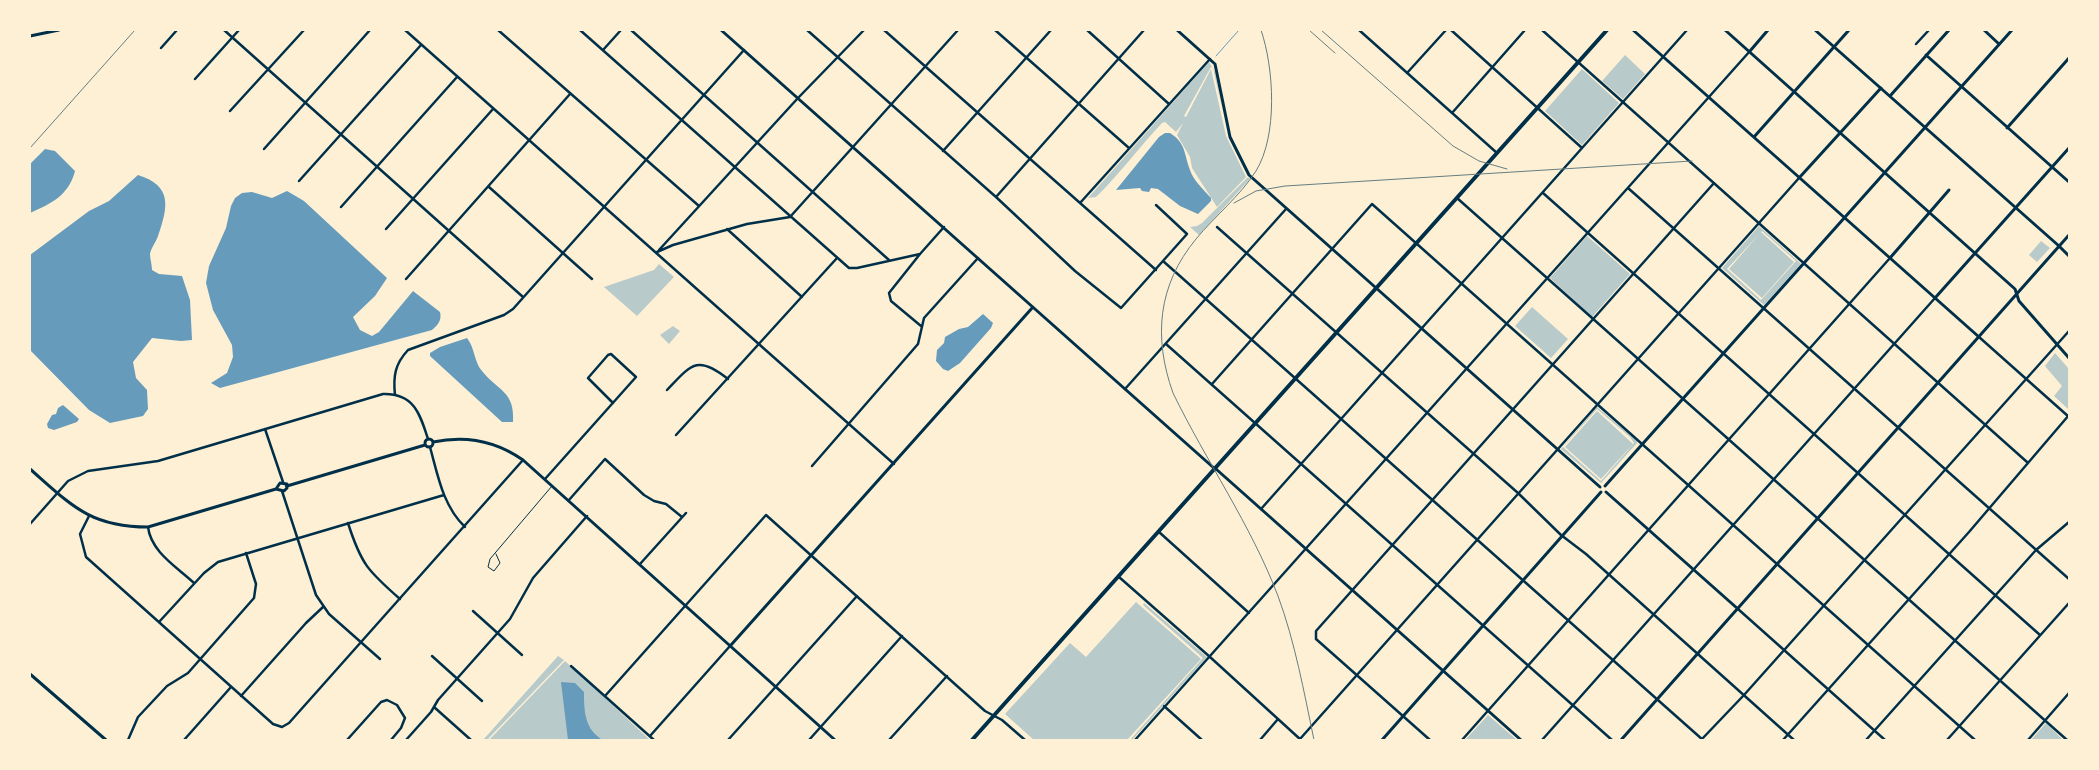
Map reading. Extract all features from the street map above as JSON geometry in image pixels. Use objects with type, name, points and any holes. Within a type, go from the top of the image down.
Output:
[{"type":"main road","points":[[972,740],[1607,30]]},
{"type":"street","points":[[42,30],[45,33]]},
{"type":"street","points":[[30,36],[59,30]]},
{"type":"street","points":[[161,48],[177,30]]},
{"type":"street","points":[[224,30],[376,168],[523,297]]},
{"type":"street","points":[[195,79],[239,30]]},
{"type":"street","points":[[230,111],[304,30]]},
{"type":"street","points":[[264,149],[370,30]]},
{"type":"street","points":[[405,30],[894,464]]},
{"type":"street","points":[[498,30],[570,94],[647,158],[699,206]]},
{"type":"street","points":[[580,30],[790,217],[852,269],[920,254]]},
{"type":"street","points":[[603,50],[621,30]]},
{"type":"street","points":[[631,30],[889,260]]},
{"type":"street","points":[[721,30],[1521,740]]},
{"type":"street","points":[[807,30],[996,196],[1075,270],[1121,308],[1187,234],[1156,205]]},
{"type":"street","points":[[657,252],[798,98],[864,30]]},
{"type":"street","points":[[884,30],[1156,270]]},
{"type":"street","points":[[657,252],[673,245],[727,229],[790,217],[958,30]]},
{"type":"street","points":[[995,30],[1129,148]]},
{"type":"street","points":[[943,151],[1051,30]]},
{"type":"street","points":[[1087,30],[1169,104]]},
{"type":"street","points":[[996,196],[1144,30]]},
{"type":"street","points":[[1177,30],[1210,58],[1217,71],[1230,138],[1249,175],[1600,487],[1600,492],[1382,740]]},
{"type":"street","points":[[1359,30],[1497,153]]},
{"type":"street","points":[[1406,72],[1446,30]]},
{"type":"street","points":[[1450,30],[1582,148]]},
{"type":"street","points":[[1452,113],[1525,30]]},
{"type":"street","points":[[1542,30],[2027,462]]},
{"type":"street","points":[[1633,30],[2069,416],[2027,462],[1949,555],[1868,643],[1783,740]]},
{"type":"street","points":[[1261,510],[1687,30]]},
{"type":"street","points":[[1725,30],[2015,289],[2019,301],[2069,358]]},
{"type":"street","points":[[1135,740],[1428,414],[1768,30]]},
{"type":"street","points":[[1815,30],[2069,256]]},
{"type":"street","points":[[1754,137],[1849,30]]},
{"type":"street","points":[[1916,44],[1928,30]]},
{"type":"street","points":[[1890,96],[1949,30]]},
{"type":"street","points":[[1984,30],[2000,44]]},
{"type":"street","points":[[1600,487],[1605,486],[1643,444],[2012,30]]},
{"type":"street","points":[[299,182],[421,45]]},
{"type":"street","points":[[394,395],[395,369],[400,359],[408,350],[504,315],[523,297],[604,208],[744,50]]},
{"type":"street","points":[[1926,55],[2069,182]]},
{"type":"street","points":[[1080,202],[1210,58]]},
{"type":"street","points":[[2007,128],[2069,58]]},
{"type":"street","points":[[341,207],[457,77]]},
{"type":"street","points":[[1119,577],[1300,739],[1718,268],[1881,88]]},
{"type":"street","points":[[406,279],[570,94]]},
{"type":"street","points":[[386,229],[493,109]]},
{"type":"street","points":[[1542,740],[2069,148]]},
{"type":"street","points":[[1430,740],[1316,640],[1314,634],[1714,183]]},
{"type":"street","points":[[489,187],[592,279]]},
{"type":"street","points":[[1628,188],[2069,579]]},
{"type":"street","points":[[1462,740],[1949,190]]},
{"type":"street","points":[[1543,193],[2040,635]]},
{"type":"street","points":[[1457,198],[2066,740]]},
{"type":"street","points":[[1212,384],[1372,204],[1868,643],[1914,687],[1976,740]]},
{"type":"street","points":[[1125,389],[1286,209]]},
{"type":"street","points":[[921,326],[891,301],[889,296],[891,290],[944,227]]},
{"type":"street","points":[[1217,227],[1518,493],[1561,535],[1608,574],[1794,740]]},
{"type":"street","points":[[727,229],[802,297]]},
{"type":"street","points":[[1621,740],[2069,235]]},
{"type":"street","points":[[676,435],[837,258]]},
{"type":"street","points":[[812,466],[918,344],[924,318],[978,258]]},
{"type":"street","points":[[1163,261],[1702,740],[2069,331]]},
{"type":"street","points":[[650,736],[1033,307]]},
{"type":"street","points":[[1166,344],[1612,740]]},
{"type":"street","points":[[545,479],[613,403],[636,376],[613,355],[608,355],[588,380],[613,403]]},
{"type":"street","points":[[667,390],[684,372],[697,365],[709,366],[728,379]]},
{"type":"street","points":[[30,524],[68,482],[88,471],[158,461],[383,394],[394,395],[406,399],[417,409],[428,439],[433,442],[458,439],[484,441],[507,450],[523,460],[835,740]]},
{"type":"street","points":[[265,429],[310,581],[323,607],[380,659]]},
{"type":"street","points":[[425,445],[428,439]]},
{"type":"street","points":[[433,442],[430,447],[444,495],[451,511],[465,526]]},
{"type":"street","points":[[30,469],[74,507],[89,516],[116,525],[148,527],[425,445],[430,447]]},
{"type":"street","points":[[89,516],[80,534],[86,557],[273,724],[282,727],[289,723],[523,460]]},
{"type":"street","points":[[569,500],[605,460],[644,495],[654,501],[666,504],[682,517]]},
{"type":"street","points":[[1605,486],[1606,492],[1885,740]]},
{"type":"street","points":[[1600,492],[1606,492]]},
{"type":"street","points":[[159,622],[194,583],[218,562],[444,495]]},
{"type":"street","points":[[640,564],[686,513]]},
{"type":"street","points":[[604,696],[766,515],[985,711],[1002,720],[1025,740]]},
{"type":"street","points":[[406,740],[510,619],[533,578],[587,516]]},
{"type":"street","points":[[1866,740],[2036,550],[2069,522]]},
{"type":"street","points":[[348,523],[363,562],[370,572],[400,599]]},
{"type":"street","points":[[148,527],[149,538],[157,549],[194,583]]},
{"type":"street","points":[[1159,532],[1249,613]]},
{"type":"street","points":[[128,740],[133,726],[144,711],[167,686],[188,673],[254,598],[256,584],[246,553]]},
{"type":"street","points":[[728,740],[857,596]]},
{"type":"street","points":[[1947,740],[2069,603]]},
{"type":"street","points":[[241,696],[306,623],[323,607]]},
{"type":"street","points":[[473,611],[522,655]]},
{"type":"street","points":[[809,740],[902,636]]},
{"type":"street","points":[[432,656],[482,701]]},
{"type":"street","points":[[571,666],[654,740]]},
{"type":"street","points":[[30,674],[106,740]]},
{"type":"street","points":[[889,740],[947,676]]},
{"type":"street","points":[[184,740],[231,687]]},
{"type":"street","points":[[2028,740],[2069,693]]},
{"type":"street","points":[[347,740],[381,702],[387,700],[397,705],[405,718],[402,728],[391,740]]},
{"type":"street","points":[[1164,706],[1202,740]]},
{"type":"street","points":[[434,707],[471,740]]},
{"type":"street","points":[[1260,740],[1278,719]]},
{"type":"lane","points":[[496,554],[500,563],[494,571],[488,567],[488,563],[552,486]]},
{"type":"shaded area","points":[[1625,55],[1645,74],[1623,99],[1602,81]]},
{"type":"shaded area","points":[[1209,62],[1212,68],[1211,67],[1184,116],[1186,117],[1211,69],[1226,136],[1246,177],[1217,207],[1192,168],[1190,157],[1177,135],[1183,123],[1176,132],[1165,122],[1162,123],[1096,197],[1088,198]]},
{"type":"shaded area","points":[[1213,69],[1215,72],[1223,112]]},
{"type":"shaded area","points":[[1582,69],[1619,103],[1582,145],[1545,111]]},
{"type":"shaded area","points":[[1248,177],[1250,179],[1199,235],[1190,227],[1202,223]]},
{"type":"shaded area","points":[[1759,226],[1801,264],[1764,305],[1722,268]],"holes":[[[1762,231],[1796,261],[1761,300],[1727,269]]]},
{"type":"shaded area","points":[[1761,232],[1794,262],[1762,298],[1729,269]]},
{"type":"shaded area","points":[[1587,236],[1630,274],[1592,317],[1550,278]]},
{"type":"shaded area","points":[[2041,241],[2050,248],[2037,262],[2029,255]]},
{"type":"shaded area","points":[[659,264],[674,277],[637,316],[604,287],[654,270]]},
{"type":"shaded area","points":[[1532,307],[1568,339],[1551,358],[1515,326]]},
{"type":"shaded area","points":[[673,326],[680,331],[669,344],[660,335]]},
{"type":"shaded area","points":[[2055,353],[2069,369],[2068,409],[2054,396],[2062,386],[2045,366]]},
{"type":"shaded area","points":[[1597,407],[1637,441],[1601,483],[1561,449]],"holes":[[[1597,409],[1630,437],[1634,443],[1601,481],[1563,447]]]},
{"type":"shaded area","points":[[1597,411],[1633,444],[1601,479],[1565,447]]},
{"type":"shaded area","points":[[1136,602],[1201,659],[1127,740],[1034,740],[1005,714],[1070,643],[1086,657]]},
{"type":"shaded area","points":[[1144,603],[1207,657],[1130,740],[1203,658],[1143,605]]},
{"type":"shaded area","points":[[558,656],[564,660],[487,740],[483,740]]},
{"type":"shaded area","points":[[565,661],[650,740],[489,740]]},
{"type":"shaded area","points":[[1488,715],[1517,740],[1465,740]]},
{"type":"shaded area","points":[[2046,723],[2063,740],[2031,740]]},
{"type":"water","points":[[1165,133],[1170,133],[1182,145],[1191,174],[1211,198],[1211,201],[1198,214],[1180,206],[1158,189],[1151,188],[1149,192],[1142,191],[1140,188],[1116,190],[1159,137]]},
{"type":"water","points":[[45,149],[55,151],[75,171],[68,186],[58,198],[30,213],[30,164]]},
{"type":"water","points":[[138,175],[157,185],[165,199],[164,216],[150,254],[152,270],[159,274],[182,276],[190,300],[192,340],[181,341],[152,338],[133,362],[136,378],[147,390],[148,409],[143,416],[110,423],[89,410],[30,350],[30,255],[89,211],[109,201]]},
{"type":"water","points":[[287,191],[304,201],[387,278],[375,296],[353,317],[360,330],[372,336],[379,332],[413,291],[440,312],[440,320],[432,330],[220,388],[211,383],[227,373],[233,357],[232,345],[213,310],[206,283],[209,266],[226,228],[231,206],[235,198],[242,193],[252,192],[272,198]]},
{"type":"water","points":[[983,314],[993,323],[991,328],[960,363],[948,371],[943,369],[936,361],[937,350],[944,343],[945,337],[959,329],[968,327]]},
{"type":"water","points":[[467,338],[472,346],[479,367],[508,398],[513,412],[513,422],[502,422],[430,356],[430,353],[440,347]]},
{"type":"water","points":[[63,405],[79,419],[77,422],[54,430],[48,428],[47,424],[52,415],[56,414],[58,408]]},
{"type":"water","points":[[561,682],[575,683],[584,692],[589,726],[602,740],[568,740]]},
{"type":"waterway","points":[[1216,56],[1239,30]]},
{"type":"railway","points":[[30,148],[135,30]]},
{"type":"railway","points":[[1261,30],[1269,63],[1272,101],[1271,121],[1263,156],[1250,180],[1196,239],[1183,257],[1167,293],[1161,332],[1163,352],[1173,393],[1242,518],[1278,596],[1294,649],[1314,740]]},
{"type":"railway","points":[[1309,30],[1335,53]]},
{"type":"railway","points":[[1321,30],[1453,146],[1479,161],[1507,169]]},
{"type":"railway","points":[[1234,203],[1256,191],[1285,186],[1692,161]]}]
